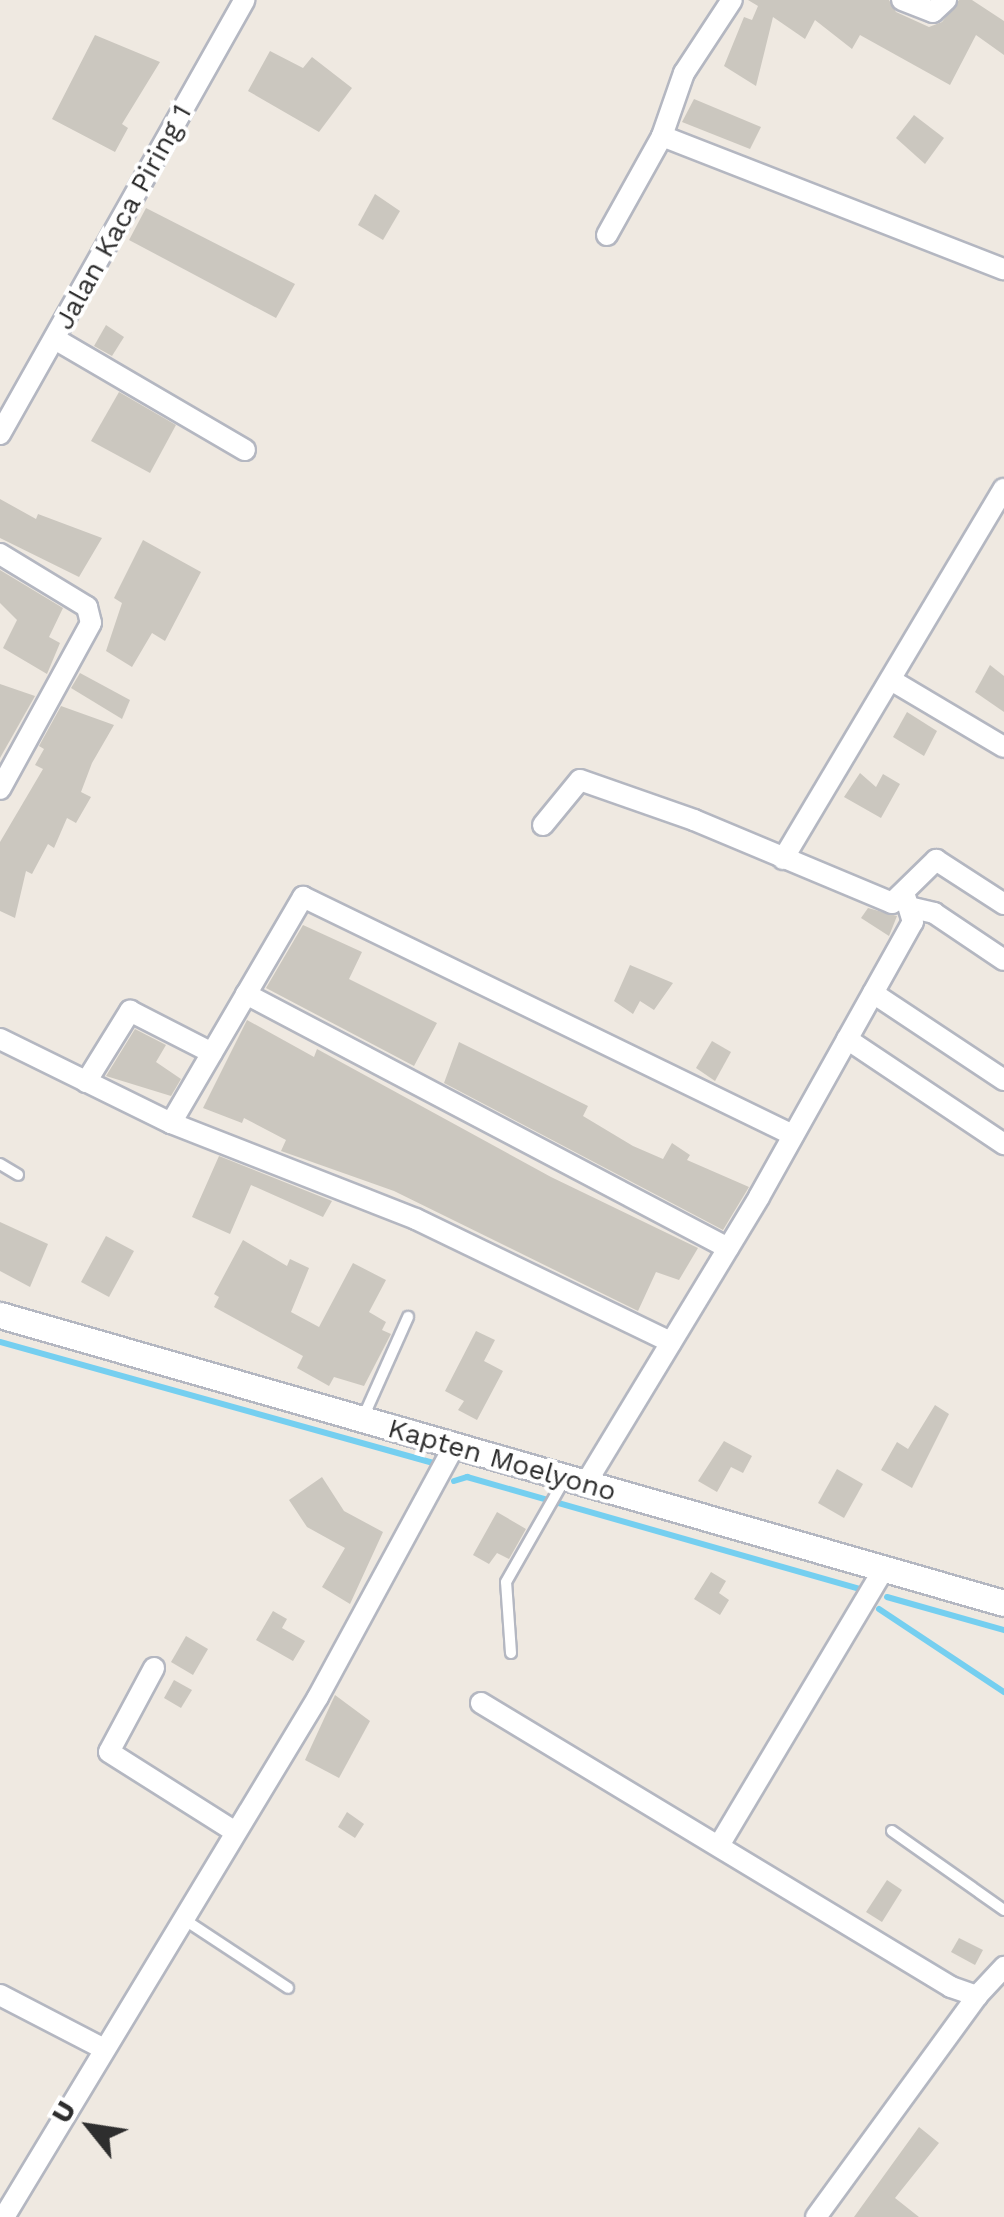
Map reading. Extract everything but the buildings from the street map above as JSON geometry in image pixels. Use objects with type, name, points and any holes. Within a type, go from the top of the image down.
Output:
[{"type":"street","name":"Jalan Kaca Piring 1","points":[[0,434],[245,0]]},
{"type":"street","points":[[606,235],[662,136],[684,73],[732,0]]},
{"type":"street","points":[[902,0],[922,12],[934,12],[946,0]]},
{"type":"street","points":[[662,136],[1004,269]]},
{"type":"street","points":[[55,339],[245,450]]},
{"type":"street","points":[[783,858],[1004,489]]},
{"type":"street","points":[[0,554],[87,607],[91,622],[0,788]]},
{"type":"street","points":[[891,680],[1004,747]]},
{"type":"street","points":[[543,825],[580,780],[892,902],[909,902],[934,913],[1004,960]]},
{"type":"street","points":[[576,1480],[671,1342],[793,1135],[913,922],[909,902],[922,867],[936,860],[1004,904]]},
{"type":"street","points":[[171,1123],[303,897],[793,1135]]},
{"type":"street","points":[[873,993],[1004,1080]]},
{"type":"street","points":[[246,994],[728,1248]]},
{"type":"street","points":[[86,1082],[130,1011],[212,1053]]},
{"type":"street","points":[[0,1039],[171,1123],[416,1219],[671,1342]]},
{"type":"street","points":[[847,1039],[1004,1144]]},
{"type":"street","name":"Kapten Moelyono","points":[[0,1316],[1004,1602]]},
{"type":"street","points":[[4,2217],[181,1917],[318,1697],[454,1446]]},
{"type":"street","points":[[720,1842],[884,1569]]},
{"type":"street","points":[[154,1668],[109,1752],[234,1831]]},
{"type":"street","points":[[481,1703],[720,1842],[951,1987],[977,1996]]},
{"type":"street","points":[[816,2217],[977,1996],[1004,1966]]},
{"type":"street","points":[[0,1995],[104,2048]]},
{"type":"lane","points":[[0,1164],[18,1175]]},
{"type":"lane","points":[[362,1421],[408,1318]]},
{"type":"lane","points":[[511,1654],[506,1582],[576,1480]]},
{"type":"lane","points":[[892,1831],[1004,1910]]},
{"type":"lane","points":[[181,1917],[288,1988]]},
{"type":"waterway","points":[[0,1342],[432,1463]]},
{"type":"waterway","points":[[454,1481],[467,1477],[860,1589]]},
{"type":"waterway","points":[[887,1597],[1004,1630]]},
{"type":"waterway","points":[[879,1609],[1004,1692]]}]
